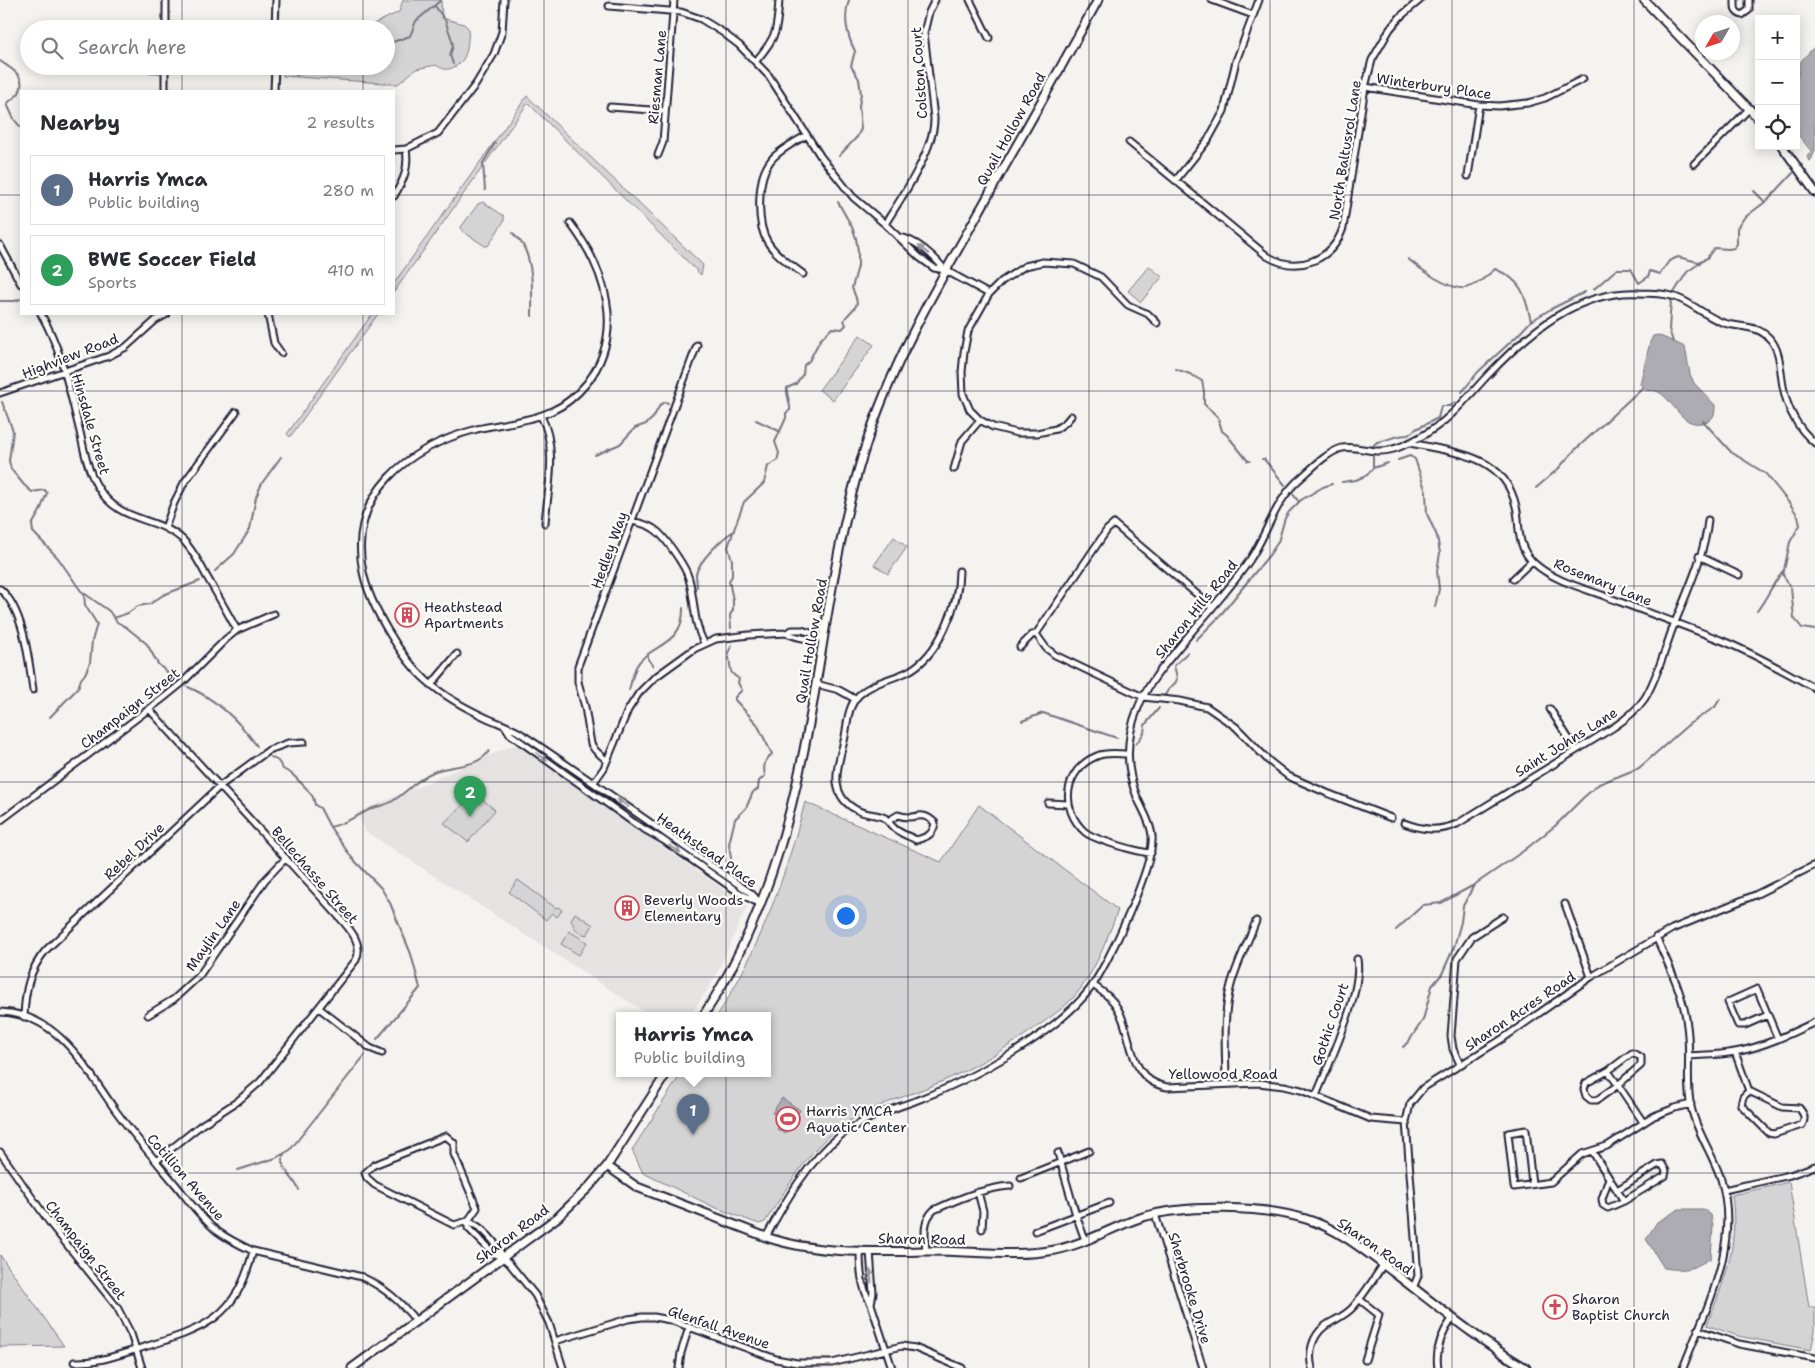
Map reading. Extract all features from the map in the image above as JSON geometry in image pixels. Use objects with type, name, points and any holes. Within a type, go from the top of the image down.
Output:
[{"type":"main road","name":"Quail Hollow Road","points":[[707,1012],[738,956],[760,904],[784,836],[816,684],[851,491],[865,447],[892,376],[921,314],[945,270],[1098,0]]},
{"type":"main road","points":[[1644,0],[1755,114]]},
{"type":"main road","points":[[1785,150],[1815,192]]},
{"type":"main road","points":[[607,1166],[664,1077]]},
{"type":"main road","name":"Sharon Road","points":[[352,1368],[558,1217],[589,1187],[607,1166],[637,1187],[766,1237],[808,1247],[870,1251],[1036,1253],[1062,1248],[1155,1214],[1188,1209],[1256,1210],[1293,1215],[1333,1230],[1360,1246],[1452,1319],[1526,1368]]},
{"type":"street","points":[[166,0],[166,20]]},
{"type":"street","points":[[275,20],[276,0]]},
{"type":"street","points":[[395,150],[406,149],[438,133],[476,84],[494,54],[502,32],[504,0]]},
{"type":"street","name":"Riesman Lane","points":[[658,155],[663,142],[674,0]]},
{"type":"street","points":[[756,61],[775,36],[780,0]]},
{"type":"street","name":"Colston Court","points":[[885,224],[926,153],[933,132],[934,118],[924,33],[929,12],[935,0]]},
{"type":"street","points":[[970,0],[989,38]]},
{"type":"street","points":[[1212,0],[1253,16]]},
{"type":"street","points":[[1176,180],[1216,128],[1224,111],[1236,61],[1259,0]]},
{"type":"street","name":"North Baltusrol Lane","points":[[1129,142],[1274,260],[1294,265],[1317,260],[1334,246],[1343,228],[1372,60],[1383,39],[1401,16],[1420,0]]},
{"type":"street","points":[[1735,0],[1734,8],[1737,13],[1742,15],[1749,10],[1750,0]]},
{"type":"street","points":[[609,6],[689,14],[701,19],[733,41],[756,61],[774,83],[807,135],[852,197],[934,268],[945,270],[989,294]]},
{"type":"street","points":[[165,75],[165,90]]},
{"type":"street","points":[[274,90],[275,75]]},
{"type":"street","name":"Winterbury Place","points":[[1366,87],[1479,105],[1499,106],[1528,103],[1556,94],[1583,79]]},
{"type":"street","points":[[1468,176],[1479,105]]},
{"type":"street","points":[[610,106],[665,111]]},
{"type":"street","points":[[1694,164],[1750,108]]},
{"type":"street","points":[[803,274],[770,246],[761,228],[759,207],[762,181],[768,164],[778,153],[807,135]]},
{"type":"street","points":[[395,194],[407,170],[406,149]]},
{"type":"street","name":"Heathstead Place","points":[[570,223],[591,256],[607,298],[609,314],[606,345],[600,363],[580,392],[561,406],[541,416],[476,430],[418,453],[392,474],[376,493],[364,520],[361,559],[365,581],[378,611],[396,643],[410,664],[431,685],[458,704],[516,731],[594,782],[751,893],[760,904]]},
{"type":"street","points":[[898,236],[908,238],[939,262],[945,270]]},
{"type":"street","points":[[0,244],[20,282]]},
{"type":"street","points":[[1071,416],[1056,429],[1037,433],[1017,433],[980,420],[970,410],[963,394],[962,372],[968,331],[989,294],[1002,280],[1025,266],[1043,262],[1074,264],[1101,277],[1128,305],[1148,314],[1157,323]]},
{"type":"street","name":"Sharon Hills Road","points":[[766,1237],[804,1176],[840,1136],[868,1119],[939,1091],[1008,1056],[1059,1021],[1074,1008],[1093,984],[1113,949],[1152,853],[1150,824],[1132,784],[1128,754],[1131,729],[1143,697],[1167,661],[1251,559],[1284,496],[1303,475],[1337,450],[1346,447],[1390,450],[1410,443],[1428,433],[1450,417],[1508,355],[1555,317],[1592,298],[1606,294],[1627,292],[1669,295],[1689,303],[1722,322],[1756,328],[1766,334],[1776,347],[1787,405],[1800,428],[1815,443]]},
{"type":"street","name":"Hinsdale Street","points":[[42,315],[52,335],[64,372],[89,468],[98,488],[121,511],[165,528],[191,548],[237,630]]},
{"type":"street","name":"Highview Road","points":[[0,394],[121,351],[137,339],[156,320],[165,315]]},
{"type":"street","points":[[268,315],[274,343],[281,353]]},
{"type":"street","name":"Hedley Way","points":[[607,761],[594,750],[591,744],[577,673],[697,345]]},
{"type":"street","points":[[165,528],[184,483],[236,412]]},
{"type":"street","points":[[541,416],[546,427],[550,448],[545,523]]},
{"type":"street","points":[[954,469],[962,441],[980,420]]},
{"type":"street","name":"Rosemary Lane","points":[[1410,443],[1466,456],[1483,462],[1499,473],[1505,480],[1515,500],[1520,542],[1526,554],[1532,561],[1553,576],[1741,649],[1815,688]]},
{"type":"street","name":"Saint Johns Lane","points":[[1404,823],[1427,830],[1451,827],[1625,720],[1640,705],[1648,692],[1699,556],[1707,532],[1708,520]]},
{"type":"street","points":[[632,521],[650,526],[660,534],[685,570],[689,578],[697,627],[704,643]]},
{"type":"street","points":[[1020,647],[1032,635],[1036,634],[1107,530],[1114,524],[1212,606]]},
{"type":"street","points":[[1699,556],[1739,575]]},
{"type":"street","points":[[1513,580],[1532,561]]},
{"type":"street","points":[[888,821],[898,815],[910,818],[922,815],[930,817],[936,823],[934,830],[927,837],[916,840],[893,828],[884,818],[857,810],[844,799],[838,788],[836,772],[849,713],[856,700],[871,686],[907,672],[926,657],[942,634],[956,603],[959,571]]},
{"type":"street","points":[[0,589],[6,594],[22,629],[29,656],[33,690]]},
{"type":"street","name":"Champaign Street","points":[[0,821],[182,683],[237,630],[274,614]]},
{"type":"street","points":[[594,782],[604,768],[628,710],[639,693],[654,678],[704,643],[716,639],[786,633],[792,630],[802,630],[824,637]]},
{"type":"street","points":[[1036,634],[1046,648],[1055,655],[1143,697],[1180,701],[1207,707],[1236,727],[1288,776],[1391,818]]},
{"type":"street","points":[[431,685],[457,654]]},
{"type":"street","points":[[816,684],[839,690],[856,700]]},
{"type":"street","name":"Bellechasse Street","points":[[149,709],[332,909],[356,940],[359,950],[356,960],[266,1076],[251,1091],[191,1132],[156,1161]]},
{"type":"street","points":[[1550,709],[1576,750]]},
{"type":"street","name":"Heathstead Place","points":[[505,726],[510,734],[637,825],[743,895],[760,904]]},
{"type":"street","name":"Rebel Drive","points":[[24,1017],[25,993],[28,981],[42,955],[220,786],[269,750],[288,743],[304,742]]},
{"type":"street","points":[[1128,754],[1099,755],[1088,760],[1071,780],[1068,804],[1078,824],[1087,833],[1136,852],[1152,853]]},
{"type":"street","points":[[1048,803],[1068,804]]},
{"type":"street","name":"Maylin Lane","points":[[148,1015],[174,999],[199,976],[266,880],[286,858]]},
{"type":"street","name":"Sharon Acres Road","points":[[1413,1288],[1418,1276],[1406,1122],[1408,1110],[1418,1092],[1502,1039],[1591,977],[1656,937],[1762,892],[1815,865]]},
{"type":"street","points":[[1564,904],[1591,977]]},
{"type":"street","points":[[1460,1064],[1452,1048],[1451,1036],[1457,959],[1472,937],[1503,917]]},
{"type":"street","points":[[1226,1084],[1226,1020],[1229,993],[1236,970],[1256,921]]},
{"type":"street","points":[[1656,937],[1683,1003],[1688,1028],[1688,1074],[1691,1104],[1697,1126],[1718,1171],[1724,1190],[1728,1220],[1725,1252],[1718,1278],[1683,1368]]},
{"type":"street","name":"Gothic Court","points":[[1316,1096],[1342,1032],[1356,988],[1359,969],[1357,959]]},
{"type":"street","name":"Yellowood Road","points":[[1093,984],[1109,996],[1118,1009],[1124,1020],[1136,1063],[1140,1071],[1149,1080],[1167,1087],[1270,1084],[1301,1090],[1371,1118],[1406,1122]]},
{"type":"street","points":[[1768,1015],[1745,1025],[1738,1025],[1728,1002],[1757,989],[1768,1015],[1778,1039]]},
{"type":"street","points":[[318,1008],[370,1048],[382,1053]]},
{"type":"street","name":"Cotillion Avenue","points":[[0,1012],[24,1017],[48,1027],[68,1044],[116,1111],[213,1227],[233,1241],[253,1251],[362,1278],[374,1283],[395,1297],[416,1320]]},
{"type":"street","points":[[1689,1056],[1734,1052],[1778,1039],[1815,1023]]},
{"type":"street","points":[[1734,1052],[1749,1091],[1782,1107],[1799,1108],[1805,1120],[1802,1125],[1774,1134],[1769,1133],[1740,1105],[1743,1097],[1749,1091]]},
{"type":"street","points":[[1632,1053],[1641,1057],[1641,1065],[1618,1085],[1597,1100],[1590,1100],[1586,1096],[1584,1089],[1586,1083],[1608,1071],[1632,1053]]},
{"type":"street","points":[[1608,1071],[1644,1122]]},
{"type":"street","points":[[1532,1184],[1526,1130],[1508,1133],[1514,1187],[1551,1182],[1582,1154],[1608,1146],[1664,1111],[1691,1104]]},
{"type":"street","points":[[503,1258],[500,1249],[476,1224],[468,1221],[454,1225],[375,1185],[367,1178],[365,1173],[374,1165],[446,1136],[454,1143],[454,1154],[478,1208],[468,1221],[468,1228],[493,1253],[503,1258],[526,1283],[539,1302],[546,1316],[563,1368]]},
{"type":"street","points":[[1021,1178],[1089,1151]]},
{"type":"street","points":[[1592,1151],[1624,1200]]},
{"type":"street","name":"Champaign Street","points":[[0,1152],[52,1226],[118,1307],[125,1320],[142,1368]]},
{"type":"street","points":[[1058,1153],[1076,1215],[1086,1240]]},
{"type":"street","points":[[1608,1178],[1602,1199],[1603,1205],[1608,1208],[1665,1176],[1665,1168],[1662,1164],[1657,1165],[1617,1190]]},
{"type":"street","points":[[1724,1190],[1815,1166]]},
{"type":"street","points":[[926,1251],[925,1234],[929,1215],[934,1210],[978,1192],[1010,1186]]},
{"type":"street","points":[[978,1192],[983,1211],[982,1230]]},
{"type":"street","points":[[1035,1231],[1109,1203]]},
{"type":"street","name":"Sherbrooke Drive","points":[[1155,1214],[1203,1368]]},
{"type":"street","points":[[860,1250],[864,1293],[871,1304],[892,1368]]},
{"type":"street","points":[[74,1362],[100,1361],[136,1350],[191,1332],[214,1319],[239,1292],[245,1280],[253,1251]]},
{"type":"street","points":[[870,1251],[873,1292],[871,1304]]},
{"type":"street","points":[[1312,1368],[1310,1349],[1317,1334],[1325,1326],[1346,1314],[1384,1265]]},
{"type":"street","points":[[1359,1299],[1379,1315],[1365,1360]]},
{"type":"street","name":"Glenfall Avenue","points":[[555,1341],[628,1319],[642,1317],[662,1318],[788,1362],[832,1363],[902,1346],[915,1348],[962,1368]]},
{"type":"street","points":[[1438,1368],[1436,1353],[1441,1338],[1452,1319]]},
{"type":"street","points":[[679,1368],[681,1353],[689,1327]]},
{"type":"street","points":[[1698,1330],[1739,1344],[1815,1358]]},
{"type":"street","points":[[788,1362],[788,1368]]},
{"type":"shaded area","points":[[403,0],[441,0],[442,18],[464,24],[469,29],[465,56],[459,64],[449,69],[436,65],[416,69],[398,84],[283,76],[395,75],[395,20],[382,20],[399,12]]},
{"type":"shaded area","points":[[1815,46],[1815,151],[1809,161],[1807,157],[1811,151],[1800,137],[1801,61]]},
{"type":"shaded area","points":[[527,96],[703,265],[701,275],[528,103],[395,291],[395,282]]},
{"type":"shaded area","points":[[483,202],[504,216],[504,221],[488,246],[462,231],[461,227],[478,204]]},
{"type":"shaded area","points":[[1149,266],[1162,277],[1141,302],[1128,291]]},
{"type":"shaded area","points":[[371,315],[377,315],[290,437],[287,434]]},
{"type":"shaded area","points":[[860,335],[874,345],[833,400],[819,390]]},
{"type":"shaded area","points":[[1658,335],[1685,347],[1690,374],[1694,383],[1715,405],[1714,414],[1710,420],[1699,423],[1691,422],[1684,418],[1662,395],[1656,391],[1645,390],[1640,384],[1650,342],[1653,336]]},
{"type":"shaded area","points":[[894,537],[907,547],[888,574],[874,565]]},
{"type":"shaded area","points":[[516,744],[747,906],[716,976],[693,1012],[645,1012],[365,831],[357,813]]},
{"type":"shaded area","points":[[475,793],[495,810],[468,842],[444,823]]},
{"type":"shaded area","points":[[805,802],[941,862],[979,805],[1118,910],[1093,970],[1066,1005],[1023,1036],[975,1065],[936,1084],[860,1115],[837,1129],[807,1160],[765,1222],[759,1224],[714,1207],[643,1173],[632,1150],[679,1077],[771,1077],[771,1012],[719,1012],[746,966],[770,912]]},
{"type":"shaded area","points":[[518,880],[556,908],[558,907],[562,910],[557,917],[552,913],[546,920],[509,892]]},
{"type":"shaded area","points":[[575,913],[593,925],[587,935],[579,932],[574,926],[571,920]]},
{"type":"shaded area","points":[[569,931],[587,942],[579,955],[561,944]]},
{"type":"shaded area","points":[[782,1098],[800,1110],[785,1134],[777,1129],[783,1120],[772,1113]]},
{"type":"shaded area","points":[[1789,1182],[1809,1307],[1815,1307],[1815,1331],[1811,1350],[1738,1336],[1707,1325],[1725,1277],[1732,1247],[1734,1214],[1732,1195]]},
{"type":"shaded area","points":[[1679,1209],[1704,1209],[1711,1215],[1713,1226],[1711,1258],[1688,1269],[1664,1268],[1646,1239],[1657,1222]]},
{"type":"shaded area","points":[[0,1255],[64,1346],[0,1347]]},
{"type":"waterway","points":[[395,41],[410,36],[416,21],[441,0]]},
{"type":"waterway","points":[[839,156],[857,137],[861,129],[859,79],[851,66],[855,51],[847,26],[846,13],[849,0]]},
{"type":"waterway","points":[[435,6],[445,20],[452,40],[453,46],[450,55],[453,64]]},
{"type":"waterway","points":[[0,61],[13,70],[20,78],[20,90]]},
{"type":"waterway","points":[[20,90],[7,104],[20,127]]},
{"type":"waterway","points":[[485,190],[483,163],[495,143]]},
{"type":"waterway","points":[[1675,291],[1687,272],[1707,258],[1714,248],[1734,248],[1737,244],[1737,228],[1744,218],[1769,199],[1793,173]]},
{"type":"waterway","points":[[1754,191],[1765,202]]},
{"type":"waterway","points":[[731,628],[730,615],[733,610],[733,600],[729,581],[732,576],[732,560],[728,547],[744,502],[764,483],[768,466],[777,461],[779,453],[775,442],[786,418],[786,413],[790,410],[787,388],[796,384],[803,374],[804,365],[809,361],[820,340],[832,328],[842,329],[846,325],[844,320],[857,304],[852,288],[858,266],[856,238],[838,202]]},
{"type":"waterway","points":[[513,233],[527,253],[532,280],[532,316]]},
{"type":"waterway","points":[[1594,289],[1617,269],[1631,269],[1639,283],[1648,277],[1650,271],[1660,274],[1669,261],[1678,257],[1698,262],[1705,259]]},
{"type":"waterway","points":[[1408,259],[1435,278],[1458,288],[1473,285],[1495,269],[1504,273],[1517,283],[1521,289],[1527,303],[1531,321]]},
{"type":"waterway","points":[[1462,392],[1478,372],[1531,321],[1585,292]]},
{"type":"waterway","points":[[0,301],[20,299]]},
{"type":"waterway","points":[[1671,301],[1669,329],[1673,342]]},
{"type":"waterway","points":[[1176,369],[1202,381],[1204,404],[1218,417],[1222,431],[1250,461]]},
{"type":"waterway","points":[[1536,488],[1643,387]]},
{"type":"waterway","points":[[2,402],[13,431],[9,461],[11,469],[32,492],[45,490],[47,493],[32,525],[33,532],[58,558],[81,591],[109,611],[117,622],[147,644],[158,664],[174,679]]},
{"type":"waterway","points":[[595,455],[620,444],[635,428],[646,424],[653,418],[660,405],[665,402],[668,403]]},
{"type":"waterway","points":[[1373,446],[1377,442],[1408,435],[1438,418],[1441,406],[1450,406],[1455,402]]},
{"type":"waterway","points":[[756,420],[779,431]]},
{"type":"waterway","points":[[1703,421],[1731,452],[1766,474],[1798,516],[1800,525],[1790,542],[1783,575],[1791,588],[1794,618],[1802,628],[1815,630]]},
{"type":"waterway","points":[[1373,456],[1373,468]]},
{"type":"waterway","points":[[1398,460],[1410,456],[1415,459],[1426,492],[1427,514],[1437,536],[1440,553],[1437,571],[1439,589],[1435,607]]},
{"type":"waterway","points":[[215,571],[234,554],[250,529],[256,497],[262,483],[281,457]]},
{"type":"waterway","points":[[1262,459],[1285,485]]},
{"type":"waterway","points":[[1342,482],[1356,480],[1367,475],[1373,468],[1388,463]]},
{"type":"waterway","points":[[1196,640],[1218,618],[1270,554],[1278,542],[1285,518],[1289,512],[1301,500],[1332,484]]},
{"type":"waterway","points":[[1292,493],[1299,502]]},
{"type":"waterway","points":[[697,587],[696,574],[698,569],[717,544],[734,531]]},
{"type":"waterway","points":[[1757,611],[1783,571]]},
{"type":"waterway","points":[[114,618],[128,613],[138,606],[150,604],[163,595],[200,581]]},
{"type":"waterway","points":[[50,717],[78,688],[90,663],[92,641],[97,624],[85,605],[84,594]]},
{"type":"waterway","points":[[629,690],[636,667],[642,659],[672,638],[678,630],[682,621],[683,608]]},
{"type":"waterway","points":[[732,645],[728,653],[731,672],[739,679],[738,683],[742,690],[735,697],[735,700],[757,724],[772,754],[767,759],[764,769],[765,776],[759,781],[758,789],[753,792],[746,808],[735,819],[729,844],[732,866]]},
{"type":"waterway","points":[[1165,695],[1177,678],[1174,666],[1188,652]]},
{"type":"waterway","points":[[648,655],[648,659],[653,666]]},
{"type":"waterway","points":[[188,687],[217,704],[243,728],[257,746]]},
{"type":"waterway","points":[[1396,930],[1423,905],[1441,903],[1474,885],[1522,852],[1555,826],[1599,784],[1639,768],[1689,724],[1715,707],[1720,699]]},
{"type":"waterway","points":[[1136,744],[1144,733],[1145,725],[1159,708]]},
{"type":"waterway","points":[[1022,721],[1043,713],[1117,738]]},
{"type":"waterway","points":[[330,827],[391,802],[422,778],[433,772],[478,761],[489,751]]},
{"type":"waterway","points":[[271,757],[278,761],[283,769],[292,774],[306,788],[313,797],[315,805],[320,808],[330,827],[352,858],[381,888],[390,903],[411,954],[420,988],[377,1039]]},
{"type":"waterway","points":[[1403,1047],[1423,1020],[1432,986],[1442,974],[1454,947],[1463,906],[1474,885]]},
{"type":"waterway","points":[[238,1170],[276,1158],[290,1150],[365,1055]]},
{"type":"waterway","points":[[284,1154],[283,1164],[299,1190]]},
{"type":"place","name":"Heathstead Apartments","points":[[407,615]]},
{"type":"place","name":"BWE Soccer Field","points":[[470,817]]},
{"type":"place","name":"Beverly Woods Elementary","points":[[627,908]]},
{"type":"place","name":"Harris YMCA Aquatic Center","points":[[788,1119]]},
{"type":"place","name":"Harris Ymca","points":[[693,1135]]},
{"type":"place","name":"Sharon Baptist Church","points":[[1555,1307]]}]
